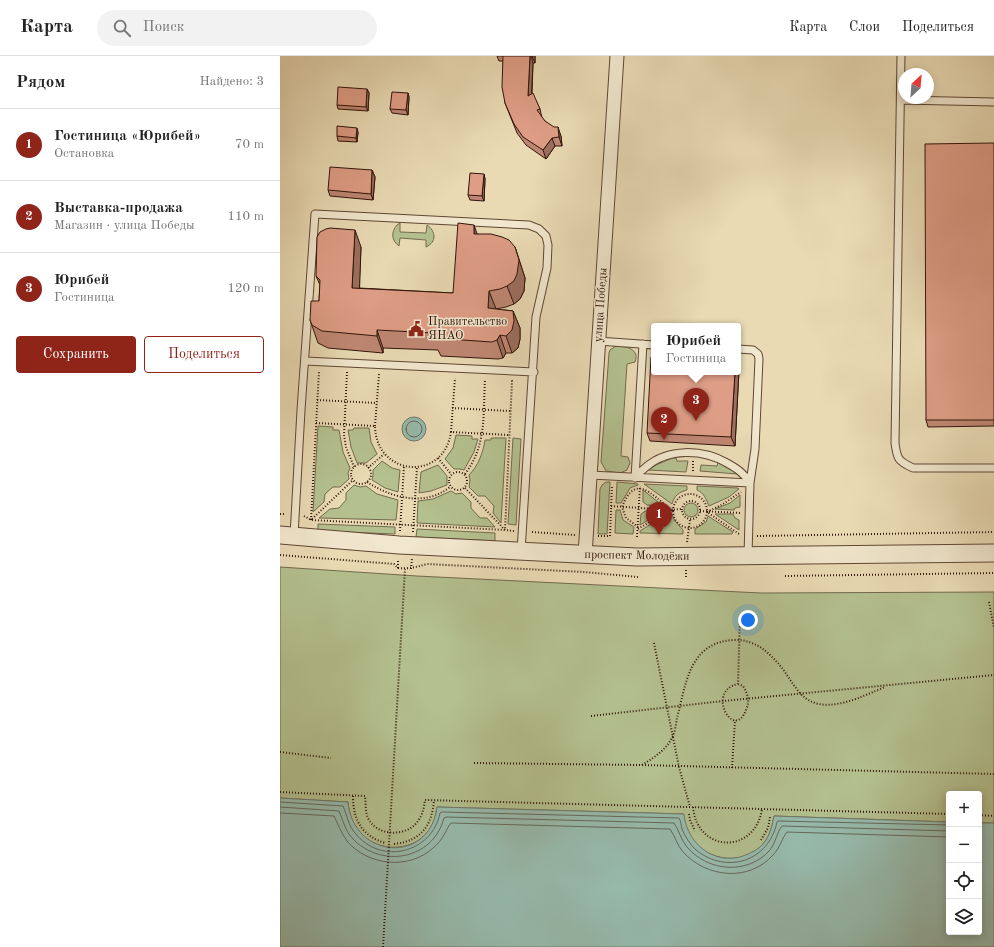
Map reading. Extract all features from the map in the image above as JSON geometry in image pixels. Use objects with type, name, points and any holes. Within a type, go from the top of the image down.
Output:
[{"type":"street","name":"улица Победы","points":[[585,555],[617,56]]},
{"type":"street","name":"проспект Молодёжи","points":[[287,535],[399,545],[637,557],[994,553]]},
{"type":"lane","points":[[901,56],[901,68]]},
{"type":"lane","points":[[934,101],[994,102]]},
{"type":"lane","points":[[901,104],[894,443],[896,456],[913,468],[994,468]]},
{"type":"lane","points":[[287,535],[301,410],[315,214],[529,225],[539,229],[546,236],[548,245],[547,268],[536,317],[534,372],[521,552]]},
{"type":"lane","points":[[598,341],[651,345]]},
{"type":"lane","points":[[638,479],[643,344]]},
{"type":"lane","points":[[741,349],[753,350],[758,354],[759,359],[755,449],[750,483],[748,556]]},
{"type":"lane","points":[[305,361],[534,372]]},
{"type":"lane","points":[[638,479],[645,467],[653,462],[682,452],[709,455],[719,459],[739,470],[750,483]]},
{"type":"lane","points":[[590,475],[638,479],[750,483]]},
{"type":"path","points":[[311,520],[319,370],[326,371]]},
{"type":"path","points":[[340,372],[347,372],[344,435],[346,447],[354,467],[351,474],[353,480],[361,484],[367,482],[370,476],[368,468],[362,465],[354,467]]},
{"type":"path","points":[[386,374],[379,374],[375,426],[377,439],[384,454],[394,462],[404,466],[417,467],[428,464],[438,458],[446,449],[451,432],[454,378],[462,378]]},
{"type":"path","points":[[465,474],[476,456],[482,434],[485,379],[491,380]]},
{"type":"path","points":[[505,380],[512,381],[505,530]]},
{"type":"path","points":[[317,400],[377,403]]},
{"type":"path","points":[[452,408],[510,411]]},
{"type":"path","points":[[316,423],[375,426]]},
{"type":"path","points":[[451,432],[509,435]]},
{"type":"path","points":[[368,468],[384,454]]},
{"type":"path","points":[[438,458],[452,474]]},
{"type":"path","points":[[400,536],[404,466]]},
{"type":"path","points":[[413,537],[417,467]]},
{"type":"path","points":[[460,472],[465,474],[468,480],[465,488],[458,491],[450,486],[449,481],[452,474],[460,472]]},
{"type":"path","points":[[311,520],[523,531],[586,536],[610,536],[613,479]]},
{"type":"path","points":[[637,537],[640,487],[638,479]]},
{"type":"path","points":[[311,520],[353,480]]},
{"type":"path","points":[[367,482],[385,492],[402,497],[415,498],[435,495],[450,486]]},
{"type":"path","points":[[465,488],[505,530]]},
{"type":"path","points":[[638,528],[626,518],[622,506],[628,494],[636,488],[643,488],[669,508],[673,509]]},
{"type":"path","points":[[743,491],[708,512],[701,524],[693,528],[680,525],[675,518],[673,509],[678,498],[686,494],[696,494],[706,503],[708,512],[742,536],[994,532]]},
{"type":"path","points":[[690,501],[696,502],[700,511],[698,516],[690,520],[684,517],[681,509],[684,503],[690,501]]},
{"type":"path","points":[[611,506],[670,510]]},
{"type":"path","points":[[638,528],[670,510],[681,509]]},
{"type":"path","points":[[700,511],[742,513]]},
{"type":"path","points":[[280,556],[394,564],[398,568],[405,569],[411,569],[427,564],[584,572],[638,577]]},
{"type":"path","points":[[383,947],[405,569]]},
{"type":"path","points":[[785,576],[994,573]]},
{"type":"path","points":[[989,602],[994,628]]},
{"type":"path","points":[[738,684],[740,615]]},
{"type":"path","points":[[641,765],[659,755],[666,747],[673,735],[685,682],[691,667],[699,656],[709,647],[719,643],[740,640],[757,644],[768,652],[781,667],[800,694],[810,701],[822,705],[850,701],[887,686]]},
{"type":"path","points":[[654,644],[679,767],[690,807]]},
{"type":"path","points":[[591,716],[749,698],[994,675]]},
{"type":"path","points":[[738,684],[743,686],[749,698],[748,706],[744,715],[740,719],[730,719],[726,715],[723,701],[726,691],[731,685],[738,684]]},
{"type":"path","points":[[732,768],[735,720]]},
{"type":"path","points":[[280,752],[331,758]]},
{"type":"path","points":[[474,764],[641,765],[994,774]]},
{"type":"path","points":[[280,792],[366,796],[366,806],[369,818],[378,828],[390,833],[403,831],[415,825],[422,814],[425,800],[946,814]]},
{"type":"path","points":[[353,796],[354,811],[360,827],[370,836],[385,843]]},
{"type":"path","points":[[394,844],[414,839],[423,832],[431,819],[434,800]]},
{"type":"path","points":[[693,807],[696,822],[700,829],[712,839],[727,843],[742,840],[748,836],[758,824],[762,809]]},
{"type":"path","points":[[689,814],[695,831]]},
{"type":"path","points":[[982,815],[994,816]]},
{"type":"path","points":[[761,840],[768,828],[770,817]]},
{"type":"green space","points":[[400,223],[400,232],[426,233],[427,225],[434,233],[434,239],[430,245],[426,247],[426,240],[400,238],[399,246],[393,239],[393,233],[397,225]]},
{"type":"green space","points":[[616,346],[631,349],[636,354],[635,362],[627,364],[621,456],[628,457],[630,463],[627,470],[620,473],[606,471],[601,462],[609,353],[610,350]]},
{"type":"green space","points":[[318,426],[333,427],[333,430],[339,430],[343,452],[350,468],[348,473],[349,479],[340,487],[333,487],[325,494],[324,502],[313,512]]},
{"type":"green space","points":[[354,428],[369,428],[371,442],[377,454],[366,463],[357,463],[351,447],[348,430],[353,430]]},
{"type":"green space","points":[[456,435],[472,436],[472,439],[478,439],[474,452],[464,470],[454,469],[445,459],[453,448]]},
{"type":"green space","points":[[491,438],[506,438],[501,523],[493,513],[494,506],[485,496],[478,496],[469,487],[469,475],[480,459],[485,440],[491,440]]},
{"type":"green space","points":[[513,438],[521,439],[516,525],[508,524]]},
{"type":"green space","points":[[672,458],[676,458],[677,461],[688,461],[686,472],[648,470],[656,465]]},
{"type":"green space","points":[[382,461],[392,468],[400,470],[398,492],[385,488],[372,480],[373,470]]},
{"type":"green space","points":[[718,462],[737,474],[700,471],[701,465],[717,466]]},
{"type":"green space","points":[[438,465],[447,476],[447,485],[431,491],[419,493],[421,472]]},
{"type":"green space","points":[[606,482],[610,482],[607,534],[598,534],[600,489]]},
{"type":"green space","points":[[617,482],[638,484],[630,488],[621,503],[616,503]]},
{"type":"green space","points":[[644,484],[687,486],[687,490],[677,495],[672,504]]},
{"type":"green space","points":[[354,485],[360,487],[366,486],[377,494],[398,500],[396,520],[319,518],[330,509],[339,508],[346,500],[346,493]]},
{"type":"green space","points":[[697,486],[739,489],[729,497],[709,506],[703,495],[697,490]]},
{"type":"green space","points":[[643,490],[663,506],[647,505],[643,502]]},
{"type":"green space","points":[[451,491],[456,494],[462,493],[471,502],[471,508],[480,518],[487,518],[495,527],[417,523],[418,501],[433,499]]},
{"type":"green space","points":[[740,495],[740,507],[735,508],[734,510],[715,509],[730,503]]},
{"type":"green space","points":[[691,503],[696,505],[698,510],[696,515],[691,517],[686,515],[684,510],[686,505]]},
{"type":"green space","points":[[616,510],[620,510],[623,520],[634,527],[633,534],[615,533]]},
{"type":"green space","points":[[647,510],[663,511],[640,525],[641,514]]},
{"type":"green space","points":[[671,513],[675,521],[683,530],[683,534],[640,533],[640,531]]},
{"type":"green space","points":[[715,514],[733,514],[735,518],[739,520],[739,530]]},
{"type":"green space","points":[[708,516],[733,532],[732,534],[695,534],[695,529],[706,522]]},
{"type":"green space","points":[[318,524],[395,527],[395,534],[318,531]]},
{"type":"green space","points":[[417,529],[495,533],[495,541],[416,537]]},
{"type":"green space","points":[[280,567],[417,576],[761,593],[994,592],[994,823],[982,823],[982,791],[946,791],[946,822],[774,816],[768,837],[758,849],[748,855],[738,858],[726,858],[715,856],[696,844],[689,835],[683,814],[437,807],[435,819],[426,834],[417,841],[407,845],[386,847],[376,844],[358,831],[351,817],[348,802],[280,798]]},
{"type":"water","points":[[414,417],[419,418],[425,424],[425,434],[419,440],[414,441],[409,440],[403,434],[402,429],[403,424],[409,418]]},
{"type":"water","points":[[280,798],[348,802],[353,821],[363,835],[377,844],[392,848],[407,846],[421,839],[431,826],[437,807],[684,814],[686,826],[698,845],[707,852],[727,858],[739,857],[753,852],[761,846],[769,834],[774,816],[946,822],[946,935],[982,935],[982,823],[994,823],[994,947],[280,947]]},
{"type":"building","points":[[503,56],[530,56],[528,96],[533,93],[540,109],[537,110],[545,121],[554,127],[558,127],[559,137],[552,138],[543,150],[523,137],[514,124],[505,103],[502,87]]},
{"type":"building","points":[[338,87],[367,89],[366,107],[337,105]]},
{"type":"building","points":[[392,92],[408,93],[406,110],[390,109]]},
{"type":"building","points":[[337,126],[357,128],[356,138],[337,136]]},
{"type":"building","points":[[994,143],[994,420],[926,420],[925,144]]},
{"type":"building","points":[[330,167],[372,170],[371,194],[328,190]]},
{"type":"building","points":[[470,173],[484,174],[482,196],[468,195]]},
{"type":"building","points":[[458,223],[474,225],[474,234],[491,234],[502,237],[509,240],[515,247],[519,260],[517,274],[514,281],[500,289],[489,291],[488,308],[513,311],[514,321],[512,330],[506,336],[500,335],[497,340],[492,342],[434,338],[434,333],[377,330],[377,336],[322,331],[312,325],[310,320],[311,301],[319,301],[320,280],[316,276],[317,237],[320,232],[330,228],[355,230],[352,288],[453,293]]},
{"type":"building","points":[[651,357],[651,375],[735,375],[731,437],[647,433]]},
{"type":"place","name":"Правительство ЯНАО","points":[[416,329]]},
{"type":"place","name":"Юрибей","points":[[696,421]]},
{"type":"place","name":"Выставка-продажа","points":[[664,440]]},
{"type":"place","name":"Гостиница «Юрибей»","points":[[659,535]]}]
